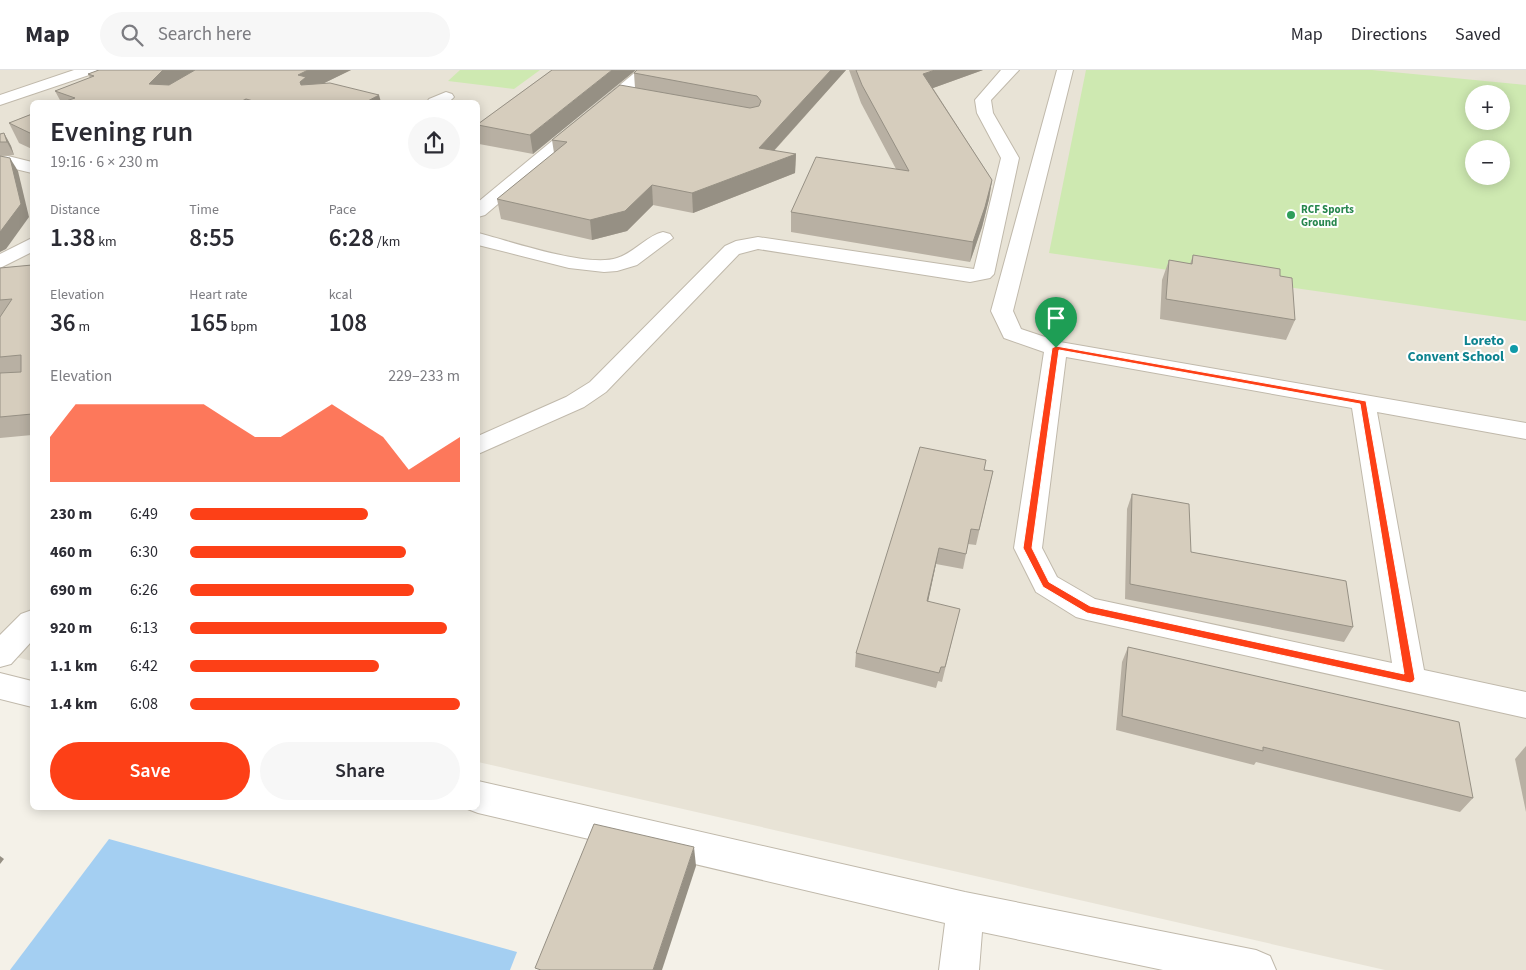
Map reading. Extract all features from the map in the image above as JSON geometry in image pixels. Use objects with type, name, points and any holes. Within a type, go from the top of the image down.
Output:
[{"type":"street","points":[[51,70],[66,78]]},
{"type":"street","points":[[0,100],[90,70]]},
{"type":"street","points":[[480,210],[648,70]]},
{"type":"street","points":[[480,445],[575,402],[598,387],[732,250],[743,244],[758,243],[970,276],[984,274],[1010,158],[985,113],[983,100],[1003,76],[1011,70]]},
{"type":"street","points":[[1065,70],[1002,311],[1012,333],[1056,348],[1526,431]]},
{"type":"street","points":[[618,95],[637,98]]},
{"type":"street","points":[[0,162],[8,161],[30,167]]},
{"type":"street","points":[[480,239],[593,266],[616,265],[629,260],[663,238]]},
{"type":"street","points":[[0,262],[30,245]]},
{"type":"street","points":[[1056,348],[1028,548],[1046,584],[1087,609],[1526,705]]},
{"type":"street","points":[[1363,402],[1410,679]]},
{"type":"street","points":[[0,655],[30,624]]},
{"type":"street","points":[[0,686],[30,694]]},
{"type":"street","points":[[480,797],[965,910],[1256,970]]},
{"type":"street","points":[[960,970],[965,910]]},
{"type":"shaded area","points":[[0,70],[1526,70],[1526,970],[1385,970],[480,762],[480,100],[30,100],[30,660],[0,653]]},
{"type":"green space","points":[[460,70],[540,70],[514,89],[448,81]]},
{"type":"green space","name":"RCF Sports Ground","points":[[1086,70],[1372,70],[1526,85],[1526,321],[1049,253]]},
{"type":"water","points":[[109,839],[517,952],[510,970],[10,970]]},
{"type":"building","points":[[99,70],[163,70],[149,84],[169,85],[195,70],[308,70],[298,75],[306,77],[300,82],[301,85],[330,83],[379,95],[370,100],[69,100],[75,98],[55,91],[94,76],[88,74]]},
{"type":"building","points":[[552,70],[612,70],[530,135],[480,125],[480,123]]},
{"type":"building","points":[[637,70],[831,70],[759,148],[796,154],[692,193],[652,185],[625,211],[590,220],[497,199],[567,142],[552,140],[620,85],[750,108],[759,106],[761,101],[757,96],[634,73]]},
{"type":"building","points":[[856,70],[935,70],[923,74],[992,180],[973,242],[791,212],[816,157],[909,171],[862,85]]},
{"type":"building","points":[[30,115],[30,133],[9,123]]},
{"type":"building","points":[[4,133],[7,142],[0,142],[0,134]]},
{"type":"building","points":[[0,156],[10,158],[21,204],[0,232]]},
{"type":"building","points":[[1193,255],[1280,269],[1280,276],[1292,278],[1295,320],[1166,299],[1169,260],[1192,264]]},
{"type":"building","points":[[30,265],[30,414],[0,417],[0,373],[21,372],[21,355],[0,357],[0,317],[12,299],[0,300],[0,268]]},
{"type":"building","points":[[920,447],[986,460],[984,470],[993,471],[979,530],[971,529],[966,554],[939,548],[927,601],[960,609],[945,667],[941,667],[939,673],[856,653]]},
{"type":"building","points":[[1132,494],[1189,504],[1191,552],[1346,581],[1353,627],[1130,584]]},
{"type":"building","points":[[1128,647],[1459,722],[1473,798],[1263,747],[1263,751],[1122,716]]},
{"type":"building","points":[[594,824],[694,847],[653,970],[541,970],[535,968]]},
{"type":"place","name":"RCF Sports Ground","points":[[1291,215]]},
{"type":"place","name":"Loreto Convent School","points":[[1514,349]]},
{"type":"route","points":[[1056,348],[1363,402],[1410,679],[1087,609],[1046,584],[1028,548],[1056,348]]}]
